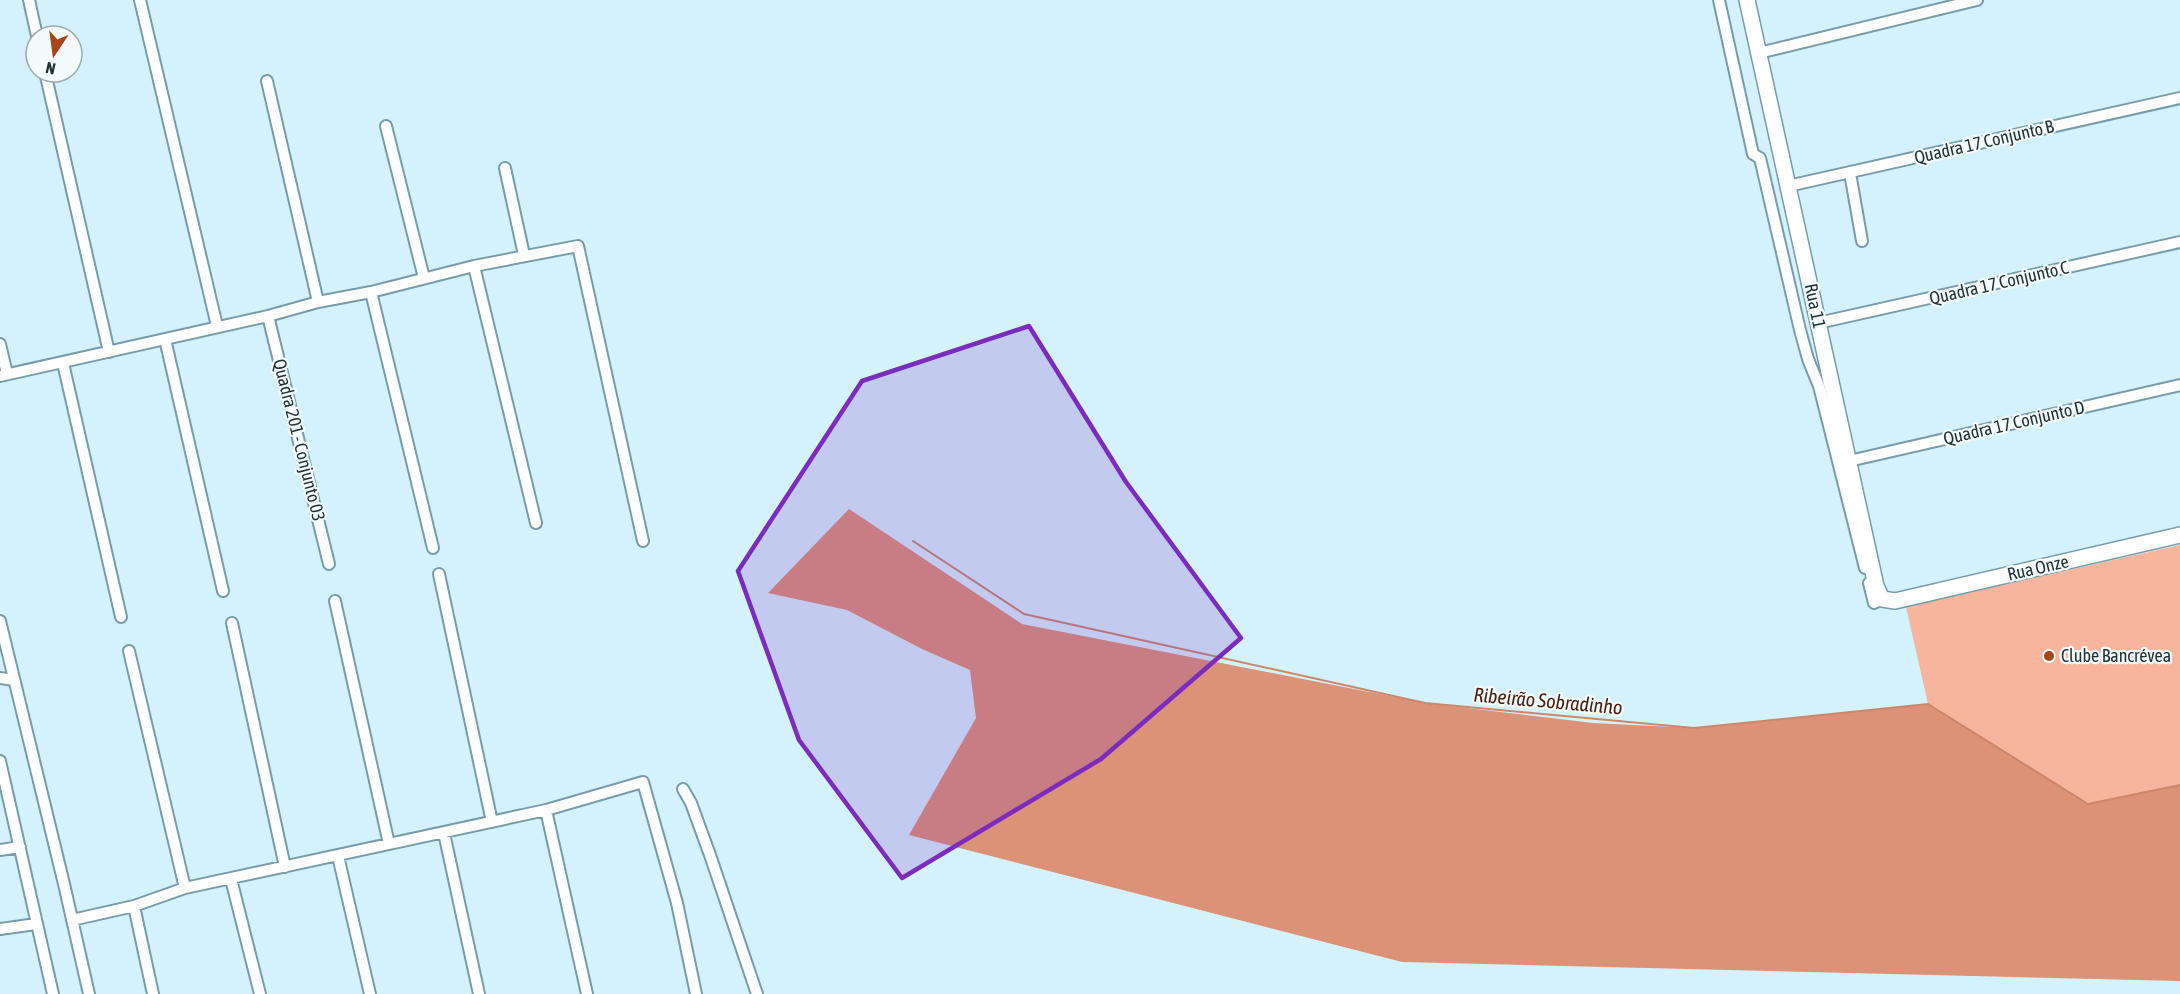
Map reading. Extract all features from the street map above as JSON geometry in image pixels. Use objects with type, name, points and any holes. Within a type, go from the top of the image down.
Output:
[{"type":"street","points":[[29,0],[34,24]]},
{"type":"street","points":[[140,0],[217,326]]},
{"type":"street","points":[[1719,0],[1753,154],[1760,158],[1800,330],[1819,386],[1874,603],[1888,600]]},
{"type":"street","name":"Rua 11","points":[[1747,0],[1876,586],[1888,600]]},
{"type":"street","points":[[1759,53],[1977,0]]},
{"type":"street","points":[[267,81],[318,302]]},
{"type":"street","points":[[48,84],[109,352]]},
{"type":"street","name":"Quadra 17 Conjunto B","points":[[1788,186],[2180,98]]},
{"type":"street","points":[[386,126],[424,278]]},
{"type":"street","points":[[505,168],[524,255]]},
{"type":"street","points":[[1850,173],[1862,241]]},
{"type":"street","name":"Quadra 17 Conjunto C","points":[[1818,323],[2180,242]]},
{"type":"street","points":[[0,344],[3,375],[268,316],[318,302],[371,292],[474,266],[578,246],[643,541]]},
{"type":"street","points":[[474,266],[536,523]]},
{"type":"street","points":[[371,292],[433,548]]},
{"type":"street","name":"Quadra 201 - Conjunto 03","points":[[268,316],[329,564]]},
{"type":"street","points":[[165,339],[223,591]]},
{"type":"street","points":[[63,363],[121,617]]},
{"type":"street","name":"Quadra 17 Conjunto D","points":[[1849,461],[2180,385]]},
{"type":"street","name":"Rua Onze","points":[[1888,600],[2180,535]]},
{"type":"street","points":[[439,574],[492,822]]},
{"type":"street","points":[[335,601],[389,844]]},
{"type":"street","points":[[0,621],[89,994]]},
{"type":"street","points":[[232,622],[285,867]]},
{"type":"street","points":[[129,651],[185,888]]},
{"type":"street","points":[[0,666],[10,660]]},
{"type":"street","points":[[0,678],[14,680]]},
{"type":"street","points":[[0,761],[53,994]]},
{"type":"street","points":[[72,920],[134,906],[185,888],[546,810],[643,782],[677,903],[696,994]]},
{"type":"street","points":[[683,789],[691,803],[757,994]]},
{"type":"street","points":[[546,810],[587,994]]},
{"type":"street","points":[[444,833],[479,994]]},
{"type":"street","points":[[0,850],[20,848]]},
{"type":"street","points":[[338,856],[370,994]]},
{"type":"street","points":[[231,879],[260,994]]},
{"type":"street","points":[[134,906],[153,994]]},
{"type":"street","points":[[0,929],[36,924]]},
{"type":"highlighted area","points":[[1029,326],[1126,482],[1241,638],[1101,759],[902,878],[799,740],[738,571],[862,381]]},
{"type":"shaded area","points":[[849,509],[1022,624],[1425,703],[1593,723],[1694,728],[1928,704],[2088,804],[2180,785],[2180,981],[1402,962],[909,835],[976,718],[970,670],[922,649],[847,610],[768,593]]},
{"type":"shaded area","name":"Clube Bancrévea","points":[[2180,545],[2180,785],[2088,804],[1928,704],[1906,607]]},
{"type":"waterway","name":"Ribeirão Sobradinho","points":[[913,541],[1024,614],[1425,703],[1694,728],[1928,704],[2088,804],[2180,785]]},
{"type":"place","name":"Clube Bancrévea","points":[[2049,656]]}]
